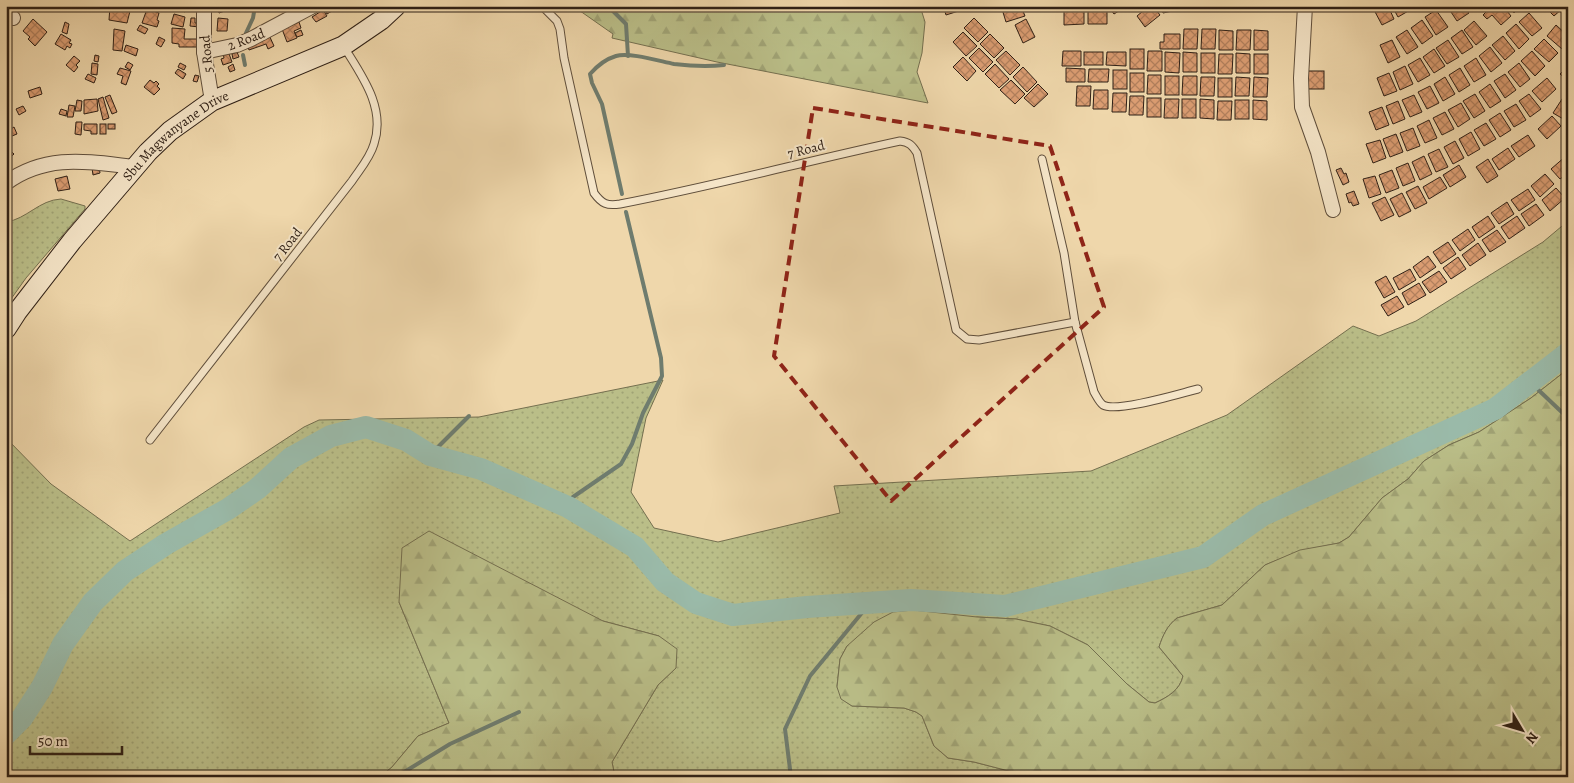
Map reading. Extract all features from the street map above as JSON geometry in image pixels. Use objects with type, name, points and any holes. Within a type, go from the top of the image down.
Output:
[{"type":"main road","name":"Sbu Magwanyane Drive","points":[[6,329],[72,241],[148,152],[170,131],[212,101],[343,46],[381,20],[396,6]]},
{"type":"street","name":"5 Road","points":[[204,6],[204,52],[212,101]]},
{"type":"street","name":"2 Road","points":[[204,52],[237,45],[307,11],[313,6]]},
{"type":"street","points":[[1305,6],[1301,78],[1302,107],[1318,152],[1333,210]]},
{"type":"street","points":[[6,182],[17,174],[47,163],[76,160],[135,167]]},
{"type":"lane","name":"7 Road","points":[[542,6],[557,21],[560,29],[564,58],[594,193],[604,204],[609,206],[701,188],[900,140],[912,144],[917,152],[956,330],[966,338],[979,340],[1075,322]]},
{"type":"lane","name":"7 Road","points":[[150,440],[352,181],[365,163],[374,145],[377,114],[370,91],[343,46]]},
{"type":"lane","points":[[1042,159],[1064,253],[1075,322],[1094,392],[1104,405],[1113,408],[1138,404],[1198,389]]},
{"type":"highlighted area","points":[[813,108],[1050,146],[1104,307],[891,501],[774,356]]},
{"type":"green space","points":[[573,6],[920,6],[925,22],[922,53],[917,72],[928,103],[717,62],[612,38],[613,34]]},
{"type":"green space","points":[[61,199],[85,206],[85,209],[26,278],[6,306],[6,222],[53,200]]},
{"type":"green space","points":[[1568,221],[1568,369],[1531,398],[1479,432],[1449,445],[1424,461],[1408,479],[1382,498],[1349,537],[1339,543],[1300,551],[1265,565],[1222,605],[1177,618],[1166,631],[1159,647],[1183,676],[1176,689],[1164,698],[1155,703],[1149,702],[1127,684],[1088,645],[1050,626],[1016,619],[977,617],[847,646],[840,659],[837,686],[842,699],[852,706],[904,708],[916,712],[922,716],[934,746],[948,758],[974,762],[1032,777],[615,777],[612,762],[658,685],[676,668],[659,636],[603,621],[399,602],[449,723],[418,736],[392,767],[380,777],[6,777],[6,438],[51,484],[130,541],[304,427],[319,420],[479,417],[663,380],[646,418],[631,492],[654,528],[718,542],[840,513],[834,486],[1091,471],[1227,415],[1353,326],[1379,336],[1416,321],[1543,242]]},
{"type":"green space","points":[[1568,369],[1568,777],[1032,777],[974,762],[948,758],[934,746],[922,716],[916,712],[904,708],[852,706],[841,699],[837,687],[840,659],[847,646],[874,622],[893,612],[913,610],[1016,619],[1050,626],[1088,645],[1127,684],[1149,702],[1155,703],[1173,692],[1183,676],[1159,647],[1166,631],[1177,618],[1222,605],[1265,565],[1300,550],[1339,543],[1349,537],[1382,498],[1408,479],[1424,461],[1449,445],[1479,432],[1531,398]]},
{"type":"green space","points":[[429,531],[603,621],[659,636],[677,649],[676,668],[658,685],[612,762],[615,777],[380,777],[392,767],[418,736],[449,723],[399,602],[402,548]]},
{"type":"building","points":[[28,6],[38,6],[33,12]]},
{"type":"building","points":[[110,6],[131,7],[127,23],[109,20]]},
{"type":"building","points":[[173,6],[187,6],[185,12]]},
{"type":"building","points":[[217,6],[224,6],[225,11],[219,13]]},
{"type":"building","points":[[327,6],[332,11],[327,14],[324,9]]},
{"type":"building","points":[[339,6],[348,6],[342,12]]},
{"type":"building","points":[[943,6],[964,6],[965,9],[946,15]]},
{"type":"building","points":[[1010,6],[1021,6],[1025,16],[1006,22],[1002,9]]},
{"type":"building","points":[[1108,6],[1125,6],[1125,7],[1114,14]]},
{"type":"building","points":[[1149,6],[1153,6],[1160,15],[1145,27],[1137,16]]},
{"type":"building","points":[[1161,6],[1181,6],[1182,9],[1163,13]]},
{"type":"building","points":[[1185,6],[1205,6],[1205,7],[1186,8]]},
{"type":"building","points":[[1388,6],[1394,19],[1382,25],[1373,8]]},
{"type":"building","points":[[1392,6],[1408,6],[1410,10],[1398,17]]},
{"type":"building","points":[[1447,6],[1464,6],[1469,13],[1457,21]]},
{"type":"building","points":[[1492,6],[1503,6],[1511,16],[1501,25],[1492,15],[1487,19],[1483,15]]},
{"type":"building","points":[[1508,6],[1521,6],[1514,13]]},
{"type":"building","points":[[1544,6],[1562,6],[1563,8],[1554,16]]},
{"type":"building","points":[[147,9],[159,13],[157,27],[142,23]]},
{"type":"building","points":[[323,10],[327,16],[316,22],[312,17]]},
{"type":"building","points":[[1107,10],[1107,24],[1088,24],[1088,11]]},
{"type":"building","points":[[1436,10],[1448,27],[1436,35],[1425,17]]},
{"type":"building","points":[[1064,11],[1084,11],[1084,24],[1064,25]]},
{"type":"building","points":[[1529,13],[1542,28],[1532,36],[1519,22]]},
{"type":"building","points":[[174,14],[185,17],[183,27],[171,24]]},
{"type":"building","points":[[191,18],[195,18],[195,23],[199,23],[199,27],[190,26]]},
{"type":"building","points":[[218,18],[228,19],[227,31],[217,31]]},
{"type":"building","points":[[974,18],[988,32],[978,42],[964,28]]},
{"type":"building","points":[[33,19],[47,32],[35,46],[28,39],[30,37],[23,31]]},
{"type":"building","points":[[1026,19],[1035,37],[1023,43],[1015,25]]},
{"type":"building","points":[[1422,20],[1433,36],[1422,44],[1411,28]]},
{"type":"building","points":[[1474,21],[1487,36],[1476,45],[1464,30]]},
{"type":"building","points":[[65,22],[69,24],[67,34],[62,32]]},
{"type":"building","points":[[299,22],[301,28],[294,31],[297,38],[287,42],[282,29]]},
{"type":"building","points":[[1516,24],[1529,39],[1519,49],[1506,33]]},
{"type":"building","points":[[140,25],[148,29],[145,34],[137,30]]},
{"type":"building","points":[[1556,25],[1568,36],[1568,42],[1562,49],[1547,36]]},
{"type":"building","points":[[172,28],[185,29],[184,39],[198,39],[198,47],[179,47],[179,44],[172,43]]},
{"type":"building","points":[[114,29],[125,31],[122,51],[113,50]]},
{"type":"building","points":[[1184,29],[1198,29],[1197,49],[1183,49]]},
{"type":"building","points":[[1202,29],[1216,29],[1215,49],[1201,49]]},
{"type":"building","points":[[301,30],[303,35],[297,37],[295,33]]},
{"type":"building","points":[[1219,30],[1233,31],[1233,50],[1219,50]]},
{"type":"building","points":[[1237,30],[1251,30],[1250,50],[1236,50]]},
{"type":"building","points":[[1254,30],[1268,31],[1268,50],[1254,50]]},
{"type":"building","points":[[1407,30],[1418,47],[1407,54],[1396,37]]},
{"type":"building","points":[[1462,30],[1473,47],[1462,54],[1451,38]]},
{"type":"building","points":[[963,32],[977,46],[966,56],[953,42]]},
{"type":"building","points":[[61,34],[71,40],[69,43],[72,44],[70,48],[67,46],[65,50],[55,44]]},
{"type":"building","points":[[990,34],[1004,48],[994,58],[980,44]]},
{"type":"building","points":[[1164,34],[1180,34],[1180,49],[1160,49],[1160,42],[1164,42]]},
{"type":"building","points":[[269,35],[274,46],[268,49],[266,44],[249,50],[247,44]]},
{"type":"building","points":[[1503,36],[1515,51],[1505,60],[1492,45]]},
{"type":"building","points":[[159,37],[165,40],[161,47],[156,44]]},
{"type":"building","points":[[1544,39],[1558,53],[1549,62],[1534,49]]},
{"type":"building","points":[[1392,40],[1400,57],[1388,63],[1380,45]]},
{"type":"building","points":[[1448,40],[1459,57],[1447,64],[1436,48]]},
{"type":"building","points":[[126,45],[138,49],[136,56],[124,51]]},
{"type":"building","points":[[1490,47],[1502,63],[1491,72],[1479,56]]},
{"type":"building","points":[[979,48],[993,62],[983,72],[969,58]]},
{"type":"building","points":[[1130,49],[1144,49],[1144,69],[1130,69]]},
{"type":"building","points":[[1434,49],[1445,66],[1434,73],[1423,57]]},
{"type":"building","points":[[228,51],[232,62],[223,65],[221,59],[224,58],[223,53]]},
{"type":"building","points":[[1006,51],[1020,65],[1010,75],[996,60]]},
{"type":"building","points":[[1063,51],[1081,51],[1081,66],[1062,66]]},
{"type":"building","points":[[1148,51],[1162,51],[1162,71],[1147,71]]},
{"type":"building","points":[[1532,51],[1545,66],[1535,76],[1521,61]]},
{"type":"building","points":[[237,52],[239,57],[233,59],[232,54]]},
{"type":"building","points":[[1084,52],[1103,52],[1103,65],[1084,65]]},
{"type":"building","points":[[1107,52],[1126,52],[1126,66],[1106,65]]},
{"type":"building","points":[[1165,52],[1180,53],[1179,73],[1165,72]]},
{"type":"building","points":[[1183,52],[1197,53],[1197,72],[1183,72]]},
{"type":"building","points":[[1201,53],[1215,53],[1215,73],[1201,73]]},
{"type":"building","points":[[1236,53],[1250,54],[1250,73],[1236,73]]},
{"type":"building","points":[[1219,54],[1233,54],[1232,74],[1218,74]]},
{"type":"building","points":[[1254,54],[1268,54],[1268,74],[1254,74]]},
{"type":"building","points":[[95,55],[99,56],[98,62],[94,61]]},
{"type":"building","points":[[74,56],[80,61],[76,65],[78,67],[74,72],[66,65]]},
{"type":"building","points":[[963,57],[976,71],[967,81],[953,67]]},
{"type":"building","points":[[1420,58],[1430,75],[1418,82],[1408,65]]},
{"type":"building","points":[[1476,58],[1486,75],[1474,82],[1464,66]]},
{"type":"building","points":[[128,62],[133,65],[130,70],[125,67]]},
{"type":"building","points":[[92,63],[98,64],[97,75],[91,74]]},
{"type":"building","points":[[180,63],[186,66],[184,70],[178,67]]},
{"type":"building","points":[[1519,63],[1530,79],[1520,87],[1508,72]]},
{"type":"building","points":[[233,64],[235,70],[230,72],[228,67]]},
{"type":"building","points":[[995,64],[1009,79],[999,88],[985,74]]},
{"type":"building","points":[[1405,66],[1413,84],[1400,90],[1393,72]]},
{"type":"building","points":[[1568,66],[1568,81],[1560,74]]},
{"type":"building","points":[[1023,67],[1037,82],[1027,92],[1013,77]]},
{"type":"building","points":[[120,68],[131,71],[126,85],[121,83],[123,76],[117,74]]},
{"type":"building","points":[[1066,68],[1085,69],[1085,82],[1066,82]]},
{"type":"building","points":[[1460,68],[1470,85],[1459,92],[1449,75]]},
{"type":"building","points":[[178,69],[186,74],[183,79],[175,73]]},
{"type":"building","points":[[1089,69],[1109,69],[1108,82],[1088,82]]},
{"type":"building","points":[[1113,70],[1127,70],[1127,89],[1113,89]]},
{"type":"building","points":[[1308,71],[1324,71],[1324,89],[1308,89]]},
{"type":"building","points":[[1130,73],[1144,73],[1144,92],[1130,92]]},
{"type":"building","points":[[1389,73],[1397,91],[1384,96],[1377,78]]},
{"type":"building","points":[[88,74],[96,78],[94,83],[85,79]]},
{"type":"building","points":[[1505,74],[1516,90],[1505,98],[1494,81]]},
{"type":"building","points":[[195,75],[199,76],[197,82],[193,81]]},
{"type":"building","points":[[1148,75],[1161,75],[1161,94],[1147,94]]},
{"type":"building","points":[[1165,76],[1179,76],[1179,95],[1165,95]]},
{"type":"building","points":[[1183,76],[1197,76],[1197,95],[1182,95]]},
{"type":"building","points":[[1201,77],[1215,77],[1214,96],[1200,96]]},
{"type":"building","points":[[1236,77],[1250,78],[1249,96],[1235,96]]},
{"type":"building","points":[[1254,77],[1268,78],[1267,97],[1253,97]]},
{"type":"building","points":[[1445,77],[1455,94],[1443,101],[1434,84]]},
{"type":"building","points":[[1218,78],[1232,78],[1232,97],[1218,97]]},
{"type":"building","points":[[1547,78],[1556,89],[1542,102],[1532,91]]},
{"type":"building","points":[[150,80],[154,83],[156,81],[159,84],[157,86],[160,89],[154,95],[144,87]]},
{"type":"building","points":[[1011,80],[1025,94],[1015,104],[1000,90]]},
{"type":"building","points":[[1038,84],[1048,94],[1034,107],[1024,98]]},
{"type":"building","points":[[1490,84],[1501,101],[1490,108],[1479,92]]},
{"type":"building","points":[[1077,86],[1091,86],[1090,106],[1076,106]]},
{"type":"building","points":[[1430,86],[1439,103],[1427,109],[1418,92]]},
{"type":"building","points":[[40,87],[42,94],[30,98],[28,91]]},
{"type":"building","points":[[1094,90],[1108,90],[1108,109],[1093,109]]},
{"type":"building","points":[[1113,93],[1127,93],[1126,112],[1112,112]]},
{"type":"building","points":[[1475,94],[1485,111],[1474,118],[1463,101]]},
{"type":"building","points":[[1529,94],[1541,109],[1530,117],[1519,101]]},
{"type":"building","points":[[110,95],[117,112],[112,114],[105,97]]},
{"type":"building","points":[[1414,95],[1422,112],[1410,117],[1402,100]]},
{"type":"building","points":[[1130,96],[1144,96],[1143,115],[1129,115]]},
{"type":"building","points":[[1564,96],[1568,99],[1568,116],[1565,120],[1553,113]]},
{"type":"building","points":[[103,97],[109,118],[103,120],[98,99]]},
{"type":"building","points":[[1147,98],[1161,98],[1161,117],[1147,117]]},
{"type":"building","points":[[97,99],[98,111],[84,114],[84,100]]},
{"type":"building","points":[[1165,99],[1179,99],[1178,118],[1164,118]]},
{"type":"building","points":[[1182,99],[1196,99],[1196,118],[1182,118]]},
{"type":"building","points":[[1200,99],[1214,100],[1214,119],[1200,118]]},
{"type":"building","points":[[77,100],[82,101],[81,111],[75,111]]},
{"type":"building","points":[[1235,100],[1249,100],[1249,119],[1235,119]]},
{"type":"building","points":[[1253,100],[1267,101],[1267,120],[1253,119]]},
{"type":"building","points":[[1218,101],[1232,101],[1231,120],[1217,120]]},
{"type":"building","points":[[1398,101],[1405,119],[1393,124],[1386,106]]},
{"type":"building","points":[[1461,103],[1470,119],[1458,127],[1448,110]]},
{"type":"building","points":[[1516,104],[1526,120],[1514,127],[1504,111]]},
{"type":"building","points":[[69,105],[75,106],[73,117],[67,117]]},
{"type":"building","points":[[23,106],[26,111],[19,115],[16,109]]},
{"type":"building","points":[[1382,107],[1389,125],[1376,130],[1369,112]]},
{"type":"building","points":[[61,109],[67,111],[66,116],[59,114]]},
{"type":"building","points":[[1445,112],[1454,129],[1442,135],[1433,118]]},
{"type":"building","points":[[1500,113],[1511,130],[1500,137],[1489,120]]},
{"type":"building","points":[[1552,116],[1561,126],[1547,139],[1538,129]]},
{"type":"building","points":[[1429,120],[1437,138],[1425,143],[1417,126]]},
{"type":"building","points":[[76,122],[82,122],[81,135],[75,134]]},
{"type":"building","points":[[1486,123],[1496,139],[1484,146],[1474,130]]},
{"type":"building","points":[[84,124],[97,124],[97,134],[91,134],[91,131],[84,130]]},
{"type":"building","points":[[100,124],[106,124],[106,134],[100,134]]},
{"type":"building","points":[[108,124],[115,124],[115,129],[108,129]]},
{"type":"building","points":[[14,127],[17,134],[12,136],[9,130]]},
{"type":"building","points":[[1413,128],[1420,146],[1407,151],[1400,133]]},
{"type":"building","points":[[1471,132],[1480,149],[1468,156],[1459,139]]},
{"type":"building","points":[[1396,134],[1403,152],[1390,157],[1383,139]]},
{"type":"building","points":[[1528,135],[1535,146],[1519,157],[1511,146]]},
{"type":"building","points":[[1380,140],[1386,158],[1373,163],[1366,144]]},
{"type":"building","points":[[1455,141],[1464,158],[1453,164],[1444,147]]},
{"type":"building","points":[[1508,148],[1515,159],[1499,170],[1492,159]]},
{"type":"building","points":[[9,149],[14,154],[9,159],[6,156],[6,152]]},
{"type":"building","points":[[1439,149],[1448,167],[1436,172],[1428,154]]},
{"type":"building","points":[[1424,156],[1432,174],[1420,180],[1412,162]]},
{"type":"building","points":[[1566,156],[1568,159],[1568,173],[1560,179],[1551,169]]},
{"type":"building","points":[[1488,159],[1498,176],[1487,183],[1476,167]]},
{"type":"building","points":[[1408,163],[1415,181],[1403,186],[1396,168]]},
{"type":"building","points":[[1459,165],[1466,177],[1450,187],[1443,175]]},
{"type":"building","points":[[99,166],[100,173],[93,175],[92,168]]},
{"type":"building","points":[[1341,168],[1344,174],[1346,173],[1349,182],[1343,185],[1336,170]]},
{"type":"building","points":[[1392,170],[1399,188],[1386,193],[1379,175]]},
{"type":"building","points":[[1545,174],[1554,184],[1540,197],[1531,186]]},
{"type":"building","points":[[67,176],[70,189],[58,191],[55,179]]},
{"type":"building","points":[[1375,176],[1381,194],[1369,198],[1363,179]]},
{"type":"building","points":[[1440,177],[1447,188],[1429,199],[1423,187]]},
{"type":"building","points":[[1568,178],[1568,188],[1563,182]]},
{"type":"building","points":[[1418,186],[1427,203],[1415,209],[1406,192]]},
{"type":"building","points":[[1556,188],[1565,198],[1550,211],[1542,200]]},
{"type":"building","points":[[1528,189],[1535,200],[1519,211],[1511,200]]},
{"type":"building","points":[[1354,191],[1359,204],[1353,206],[1351,202],[1349,203],[1346,194]]},
{"type":"building","points":[[1402,193],[1411,211],[1399,217],[1390,199]]},
{"type":"building","points":[[1385,197],[1394,215],[1381,221],[1372,203]]},
{"type":"building","points":[[1507,202],[1514,214],[1499,224],[1491,213]]},
{"type":"building","points":[[1536,204],[1544,215],[1529,226],[1521,214]]},
{"type":"building","points":[[1488,216],[1495,227],[1479,238],[1472,227]]},
{"type":"building","points":[[1517,216],[1525,228],[1509,239],[1501,227]]},
{"type":"building","points":[[1468,229],[1475,240],[1460,251],[1452,240]]},
{"type":"building","points":[[1497,230],[1506,242],[1490,252],[1482,240]]},
{"type":"building","points":[[1448,242],[1456,254],[1441,264],[1433,252]]},
{"type":"building","points":[[1478,243],[1486,255],[1470,266],[1462,255]]},
{"type":"building","points":[[1428,256],[1436,267],[1420,278],[1413,267]]},
{"type":"building","points":[[1458,257],[1466,269],[1451,279],[1443,268]]},
{"type":"building","points":[[1410,269],[1416,280],[1399,290],[1393,278]]},
{"type":"building","points":[[1439,271],[1447,282],[1430,293],[1422,282]]},
{"type":"building","points":[[1386,276],[1395,292],[1384,298],[1375,282]]},
{"type":"building","points":[[1419,283],[1426,295],[1408,305],[1402,293]]},
{"type":"building","points":[[1397,296],[1404,307],[1388,316],[1381,305]]},
{"type":"waterway","points":[[246,33],[253,18],[255,6]]},
{"type":"waterway","points":[[608,6],[626,24],[628,56]]},
{"type":"waterway","points":[[243,55],[245,65]]},
{"type":"waterway","points":[[622,194],[602,104],[590,74],[605,61],[622,55],[680,65],[724,65]]},
{"type":"waterway","points":[[568,507],[573,497],[621,464],[632,444],[643,413],[662,376],[661,358],[626,212]]},
{"type":"waterway","points":[[6,734],[22,718],[42,687],[63,644],[93,602],[125,571],[166,544],[228,509],[257,489],[291,458],[331,436],[366,427],[406,440],[430,455],[481,469],[568,507],[635,547],[665,582],[696,603],[733,615],[807,607],[911,600],[1005,606],[1203,557],[1263,515],[1495,409],[1568,353]]},
{"type":"waterway","points":[[1530,382],[1568,418]]},
{"type":"waterway","points":[[430,455],[469,416]]},
{"type":"waterway","points":[[791,777],[785,729],[810,676],[870,603]]},
{"type":"waterway","points":[[396,777],[450,744],[519,712]]}]
